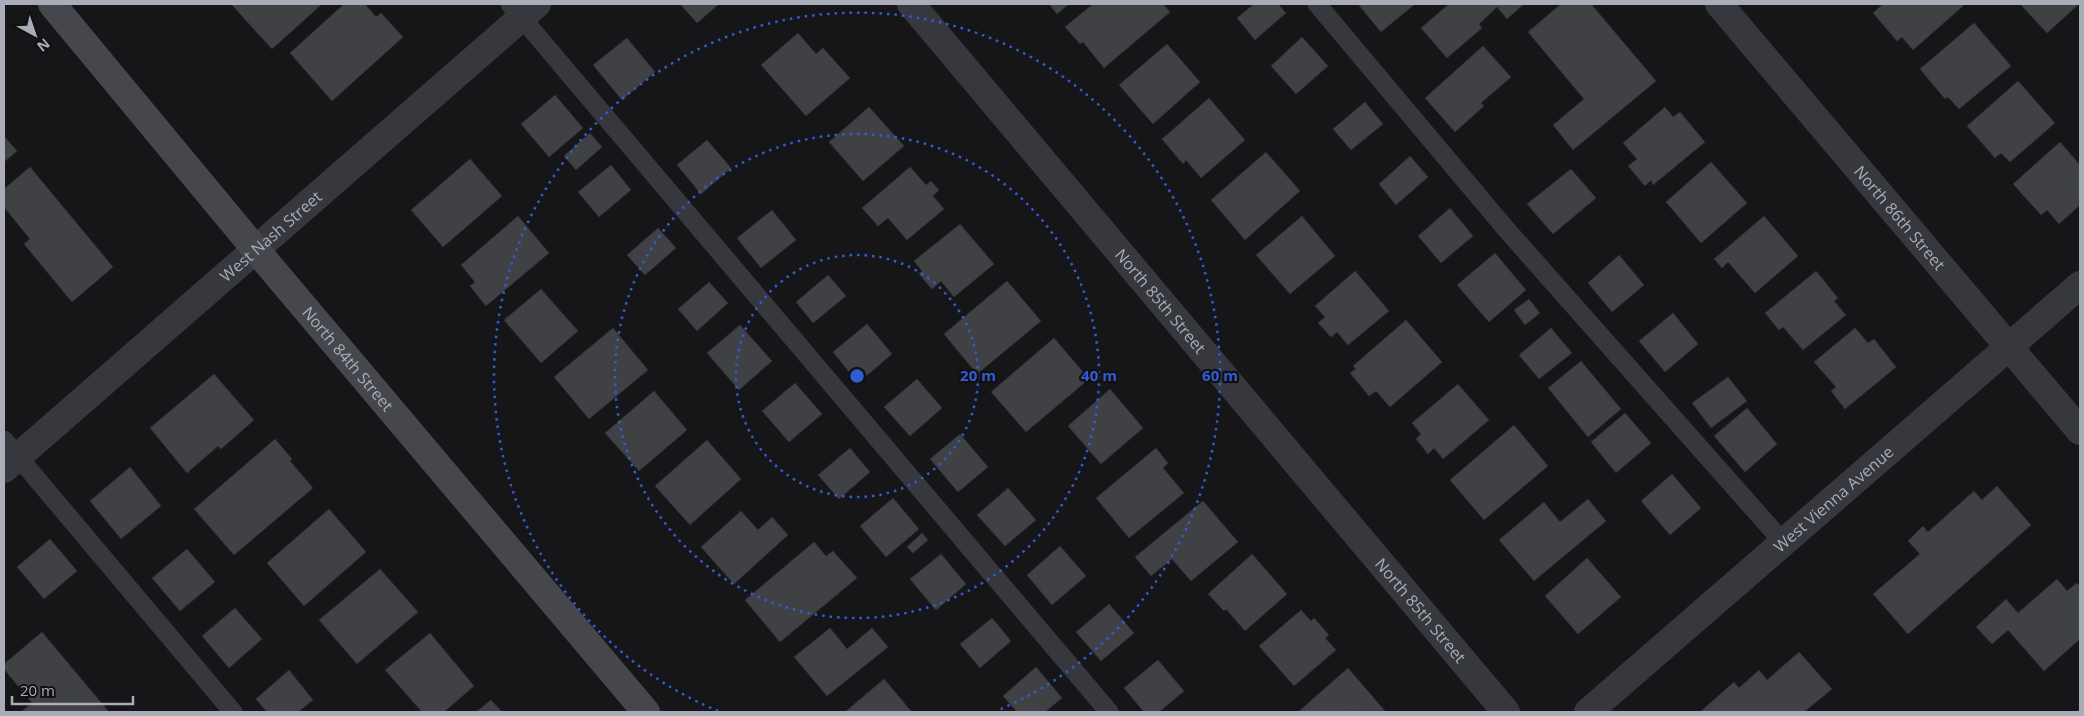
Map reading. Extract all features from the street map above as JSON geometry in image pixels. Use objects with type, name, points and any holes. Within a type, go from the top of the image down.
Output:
[{"type":"street","name":"North 84th Street","points":[[52,4],[256,250],[646,712]]},
{"type":"street","name":"North 85th Street","points":[[911,4],[1506,712]]},
{"type":"street","name":"North 86th Street","points":[[1719,4],[2080,431]]},
{"type":"street","name":"West Nash Street","points":[[8,455],[256,250],[523,8]]},
{"type":"street","name":"West Vienna Avenue","points":[[1588,712],[2080,285]]},
{"type":"lane","points":[[1317,4],[1506,229],[1783,542]]},
{"type":"lane","points":[[523,8],[1109,712]]},
{"type":"lane","points":[[8,455],[233,712]]},
{"type":"building","points":[[231,4],[322,4],[272,49]]},
{"type":"building","points":[[344,4],[365,4],[376,17],[381,13],[403,37],[332,101],[290,53]]},
{"type":"building","points":[[680,4],[719,4],[697,23]]},
{"type":"building","points":[[1049,4],[1069,4],[1057,14]]},
{"type":"building","points":[[1093,4],[1163,4],[1170,12],[1104,68],[1083,42],[1080,44],[1065,27]]},
{"type":"building","points":[[1254,4],[1278,4],[1286,13],[1255,40],[1237,18]]},
{"type":"building","points":[[1358,4],[1415,4],[1381,32]]},
{"type":"building","points":[[1449,4],[1524,4],[1507,19],[1497,7],[1479,24],[1482,28],[1447,58],[1421,28]]},
{"type":"building","points":[[1561,4],[1591,4],[1656,81],[1573,150],[1553,125],[1584,99],[1528,32]]},
{"type":"building","points":[[1883,4],[1961,4],[1963,6],[1913,50],[1902,37],[1897,41],[1873,13]]},
{"type":"building","points":[[2020,4],[2079,4],[2047,33]]},
{"type":"building","points":[[1974,23],[2011,66],[1959,109],[1948,97],[1945,99],[1920,69]]},
{"type":"building","points":[[798,33],[816,54],[823,48],[850,78],[806,116],[761,65]]},
{"type":"building","points":[[1302,37],[1328,66],[1296,94],[1271,66]]},
{"type":"building","points":[[627,38],[655,72],[622,100],[593,65]]},
{"type":"building","points":[[1167,44],[1200,82],[1153,124],[1119,85]]},
{"type":"building","points":[[1483,46],[1511,77],[1481,103],[1484,106],[1455,132],[1425,98]]},
{"type":"building","points":[[2018,81],[2055,123],[2010,162],[2001,153],[1995,158],[1967,126]]},
{"type":"building","points":[[555,95],[583,128],[549,157],[521,124]]},
{"type":"building","points":[[1209,98],[1245,140],[1201,178],[1186,160],[1183,164],[1162,139]]},
{"type":"building","points":[[1365,102],[1383,124],[1351,150],[1333,129]]},
{"type":"building","points":[[869,107],[904,146],[863,181],[829,142]]},
{"type":"building","points":[[1665,107],[1673,117],[1680,112],[1705,142],[1653,185],[1651,180],[1645,186],[1628,166],[1637,159],[1623,143]]},
{"type":"building","points":[[590,133],[602,147],[576,170],[564,156]]},
{"type":"building","points":[[4,136],[17,151],[4,162]]},
{"type":"building","points":[[707,140],[731,168],[701,194],[677,165]]},
{"type":"building","points":[[2060,142],[2080,165],[2080,205],[2059,224],[2047,210],[2041,215],[2013,184]]},
{"type":"building","points":[[1266,152],[1300,191],[1245,240],[1211,200]]},
{"type":"building","points":[[1410,156],[1428,177],[1396,205],[1379,184]]},
{"type":"building","points":[[470,159],[502,196],[443,247],[411,210]]},
{"type":"building","points":[[1711,162],[1747,203],[1701,243],[1666,202]]},
{"type":"building","points":[[611,165],[631,190],[599,217],[578,192]]},
{"type":"building","points":[[30,167],[113,267],[72,302],[24,244],[30,239],[4,207],[4,189]]},
{"type":"building","points":[[910,167],[926,185],[931,181],[939,190],[933,196],[944,209],[907,240],[888,218],[878,226],[862,208]]},
{"type":"building","points":[[1571,169],[1596,198],[1553,234],[1527,204]]},
{"type":"building","points":[[1450,208],[1473,236],[1441,263],[1418,236]]},
{"type":"building","points":[[772,210],[796,240],[761,268],[737,238]]},
{"type":"building","points":[[518,216],[549,253],[486,306],[470,286],[475,282],[461,265]]},
{"type":"building","points":[[1302,216],[1335,256],[1290,294],[1256,255]]},
{"type":"building","points":[[1764,216],[1798,256],[1755,293],[1728,262],[1722,268],[1714,259]]},
{"type":"building","points":[[960,224],[994,264],[954,297],[941,281],[932,289],[919,274],[922,271],[914,261]]},
{"type":"building","points":[[658,228],[676,248],[645,275],[627,255]]},
{"type":"building","points":[[1495,253],[1526,290],[1489,322],[1457,285]]},
{"type":"building","points":[[1619,255],[1644,285],[1612,312],[1588,283]]},
{"type":"building","points":[[1355,271],[1389,311],[1348,345],[1337,332],[1331,337],[1318,323],[1325,317],[1315,306]]},
{"type":"building","points":[[1816,271],[1838,298],[1834,301],[1846,315],[1803,350],[1783,327],[1779,330],[1765,313]]},
{"type":"building","points":[[828,275],[846,296],[813,323],[796,302]]},
{"type":"building","points":[[1007,281],[1041,321],[977,374],[944,334]]},
{"type":"building","points":[[709,282],[728,303],[697,331],[678,309]]},
{"type":"building","points":[[541,289],[578,331],[541,363],[504,320]]},
{"type":"building","points":[[1529,299],[1540,313],[1525,325],[1514,310]]},
{"type":"building","points":[[1673,313],[1698,344],[1665,372],[1639,341]]},
{"type":"building","points":[[1406,320],[1442,362],[1390,407],[1376,391],[1369,396],[1350,373],[1356,369],[1353,366]]},
{"type":"building","points":[[867,324],[892,354],[858,383],[833,352]]},
{"type":"building","points":[[740,325],[772,361],[739,390],[707,353]]},
{"type":"building","points":[[613,328],[648,370],[589,419],[554,377]]},
{"type":"building","points":[[1551,328],[1572,353],[1539,379],[1519,355]]},
{"type":"building","points":[[1855,328],[1868,343],[1874,339],[1896,367],[1845,409],[1831,391],[1836,387],[1814,362]]},
{"type":"building","points":[[1054,338],[1089,379],[1026,432],[991,392]]},
{"type":"building","points":[[1581,361],[1621,409],[1588,437],[1548,388]]},
{"type":"building","points":[[214,374],[254,420],[221,449],[218,446],[187,473],[150,428]]},
{"type":"building","points":[[1728,377],[1747,401],[1711,428],[1692,403]]},
{"type":"building","points":[[917,379],[942,408],[910,436],[884,407]]},
{"type":"building","points":[[795,383],[822,414],[789,442],[762,411]]},
{"type":"building","points":[[1458,384],[1489,420],[1443,459],[1434,448],[1428,454],[1416,439],[1421,434],[1412,423]]},
{"type":"building","points":[[1110,389],[1143,428],[1101,464],[1068,426]]},
{"type":"building","points":[[654,391],[687,430],[639,471],[605,433]]},
{"type":"building","points":[[1747,408],[1777,444],[1745,472],[1714,436]]},
{"type":"building","points":[[1625,413],[1651,443],[1616,473],[1591,442]]},
{"type":"building","points":[[1514,425],[1548,466],[1484,520],[1450,480]]},
{"type":"building","points":[[960,434],[988,467],[958,492],[930,459]]},
{"type":"building","points":[[275,439],[292,459],[290,461],[313,488],[234,555],[194,509]]},
{"type":"building","points":[[707,440],[741,479],[690,525],[655,486]]},
{"type":"building","points":[[850,448],[870,472],[839,499],[818,475]]},
{"type":"building","points":[[1156,448],[1168,463],[1163,468],[1184,493],[1129,538],[1096,498]]},
{"type":"building","points":[[130,467],[161,506],[121,539],[90,501]]},
{"type":"building","points":[[1672,474],[1701,508],[1670,535],[1641,501]]},
{"type":"building","points":[[1997,486],[2031,525],[1908,634],[1873,594],[1920,554],[1908,541],[1923,526],[1928,532],[1974,491],[1982,500]]},
{"type":"building","points":[[1008,488],[1036,520],[1005,546],[977,515]]},
{"type":"building","points":[[893,498],[919,529],[886,557],[860,526]]},
{"type":"building","points":[[1588,499],[1606,521],[1534,581],[1499,540],[1544,502],[1560,522]]},
{"type":"building","points":[[1203,501],[1238,542],[1191,581],[1172,559],[1151,576],[1135,557]]},
{"type":"building","points":[[329,509],[366,552],[304,606],[267,563]]},
{"type":"building","points":[[741,511],[758,530],[772,517],[788,535],[734,584],[701,547]]},
{"type":"building","points":[[922,533],[928,540],[913,553],[907,547]]},
{"type":"building","points":[[50,539],[77,571],[44,599],[17,567]]},
{"type":"building","points":[[814,542],[826,556],[833,551],[857,578],[780,642],[745,600]]},
{"type":"building","points":[[1060,546],[1086,576],[1052,605],[1027,575]]},
{"type":"building","points":[[187,549],[215,582],[180,611],[152,578]]},
{"type":"building","points":[[941,554],[966,584],[936,610],[910,579]]},
{"type":"building","points":[[1252,554],[1287,594],[1245,631],[1226,609],[1224,611],[1208,594]]},
{"type":"building","points":[[1587,558],[1621,597],[1578,634],[1545,596]]},
{"type":"building","points":[[380,569],[418,612],[357,664],[319,620]]},
{"type":"building","points":[[2057,579],[2067,591],[2077,583],[2080,586],[2080,639],[2044,671],[2008,630],[1992,644],[1976,627],[2006,599],[2018,613]]},
{"type":"building","points":[[1109,604],[1134,633],[1101,661],[1076,632]]},
{"type":"building","points":[[235,608],[262,639],[229,668],[202,636]]},
{"type":"building","points":[[1301,610],[1311,621],[1314,618],[1329,635],[1325,638],[1336,650],[1294,686],[1259,646]]},
{"type":"building","points":[[992,618],[1011,641],[980,668],[960,644]]},
{"type":"building","points":[[830,628],[847,649],[872,628],[888,647],[827,696],[794,657]]},
{"type":"building","points":[[42,632],[109,712],[21,712],[32,703],[4,669],[4,664]]},
{"type":"building","points":[[430,633],[474,686],[444,712],[422,712],[385,670]]},
{"type":"building","points":[[1799,652],[1832,689],[1804,712],[1700,712],[1734,682],[1739,688],[1759,670],[1767,680]]},
{"type":"building","points":[[1158,660],[1184,691],[1159,712],[1144,712],[1124,688]]},
{"type":"building","points":[[1036,667],[1062,698],[1045,712],[1017,712],[1003,696]]},
{"type":"building","points":[[1348,668],[1385,711],[1298,712]]},
{"type":"building","points":[[289,670],[313,700],[298,712],[267,712],[256,699]]},
{"type":"building","points":[[884,679],[912,712],[845,712]]},
{"type":"building","points":[[491,700],[502,712],[476,712]]}]
